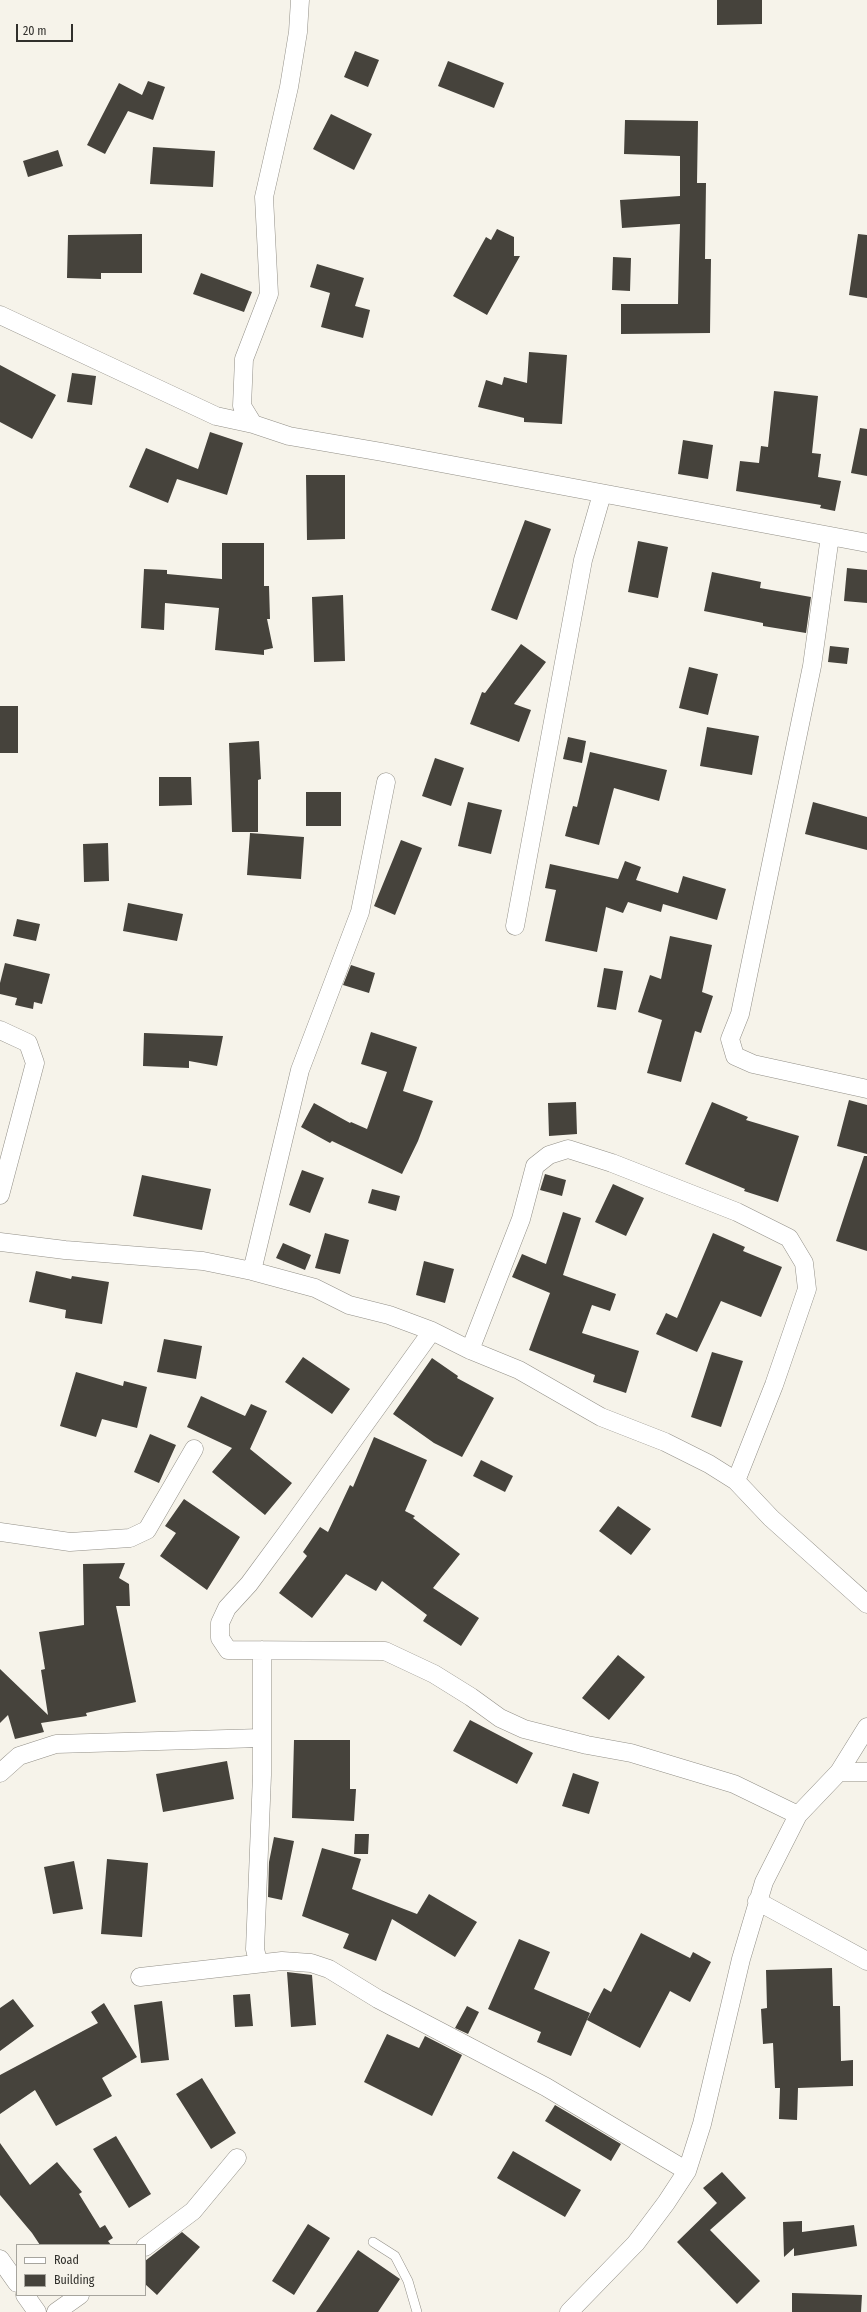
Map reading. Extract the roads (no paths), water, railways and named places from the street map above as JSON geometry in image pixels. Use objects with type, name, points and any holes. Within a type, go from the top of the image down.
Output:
[{"type":"street","points":[[253,424],[242,406],[244,359],[269,294],[264,198],[289,88],[298,32],[300,0]]},
{"type":"street","points":[[0,315],[216,416],[253,424],[289,436],[867,543]]},
{"type":"street","points":[[515,926],[583,560],[602,494]]},
{"type":"street","points":[[830,536],[812,666],[741,1006],[730,1040],[735,1056],[753,1064],[867,1089]]},
{"type":"street","points":[[252,1271],[300,1070],[360,912],[386,782]]},
{"type":"street","points":[[0,1030],[28,1043],[35,1063],[0,1195]]},
{"type":"street","points":[[470,1350],[521,1219],[535,1166],[549,1155],[568,1149],[612,1163],[737,1212],[789,1238],[804,1262],[807,1289],[774,1385],[736,1481]]},
{"type":"street","points":[[0,1242],[65,1250],[203,1261],[252,1271],[315,1288],[349,1305],[389,1315],[432,1331],[470,1350],[519,1370],[602,1417],[665,1442],[709,1464],[736,1481],[771,1518],[867,1604]]},
{"type":"street","points":[[432,1331],[284,1537],[249,1584],[227,1608],[220,1623],[220,1638],[228,1650],[385,1651],[434,1674],[500,1718],[524,1729],[587,1745],[631,1753],[734,1784],[798,1815]]},
{"type":"street","points":[[0,1532],[70,1542],[130,1538],[147,1530],[194,1449]]},
{"type":"street","points":[[258,1962],[255,1949],[262,1775],[262,1650]]},
{"type":"street","points":[[569,2312],[636,2243],[666,2203],[687,2170],[702,2124],[741,1959],[757,1901],[764,1882],[798,1815],[838,1772],[867,1727]]},
{"type":"street","points":[[0,1773],[19,1756],[56,1744],[261,1738]]},
{"type":"street","points":[[838,1772],[867,1772]]},
{"type":"street","points":[[757,1901],[867,1961]]},
{"type":"street","points":[[140,1977],[258,1962],[311,1963],[329,1968],[378,1999],[546,2087],[687,2170]]},
{"type":"street","points":[[146,2246],[193,2211],[237,2158]]},
{"type":"street","points":[[0,2259],[16,2283]]},
{"type":"street","points":[[26,2296],[37,2312]]},
{"type":"street","points":[[56,2312],[79,2296]]},
{"type":"lane","points":[[373,2242],[395,2256],[408,2281],[417,2312]]}]
